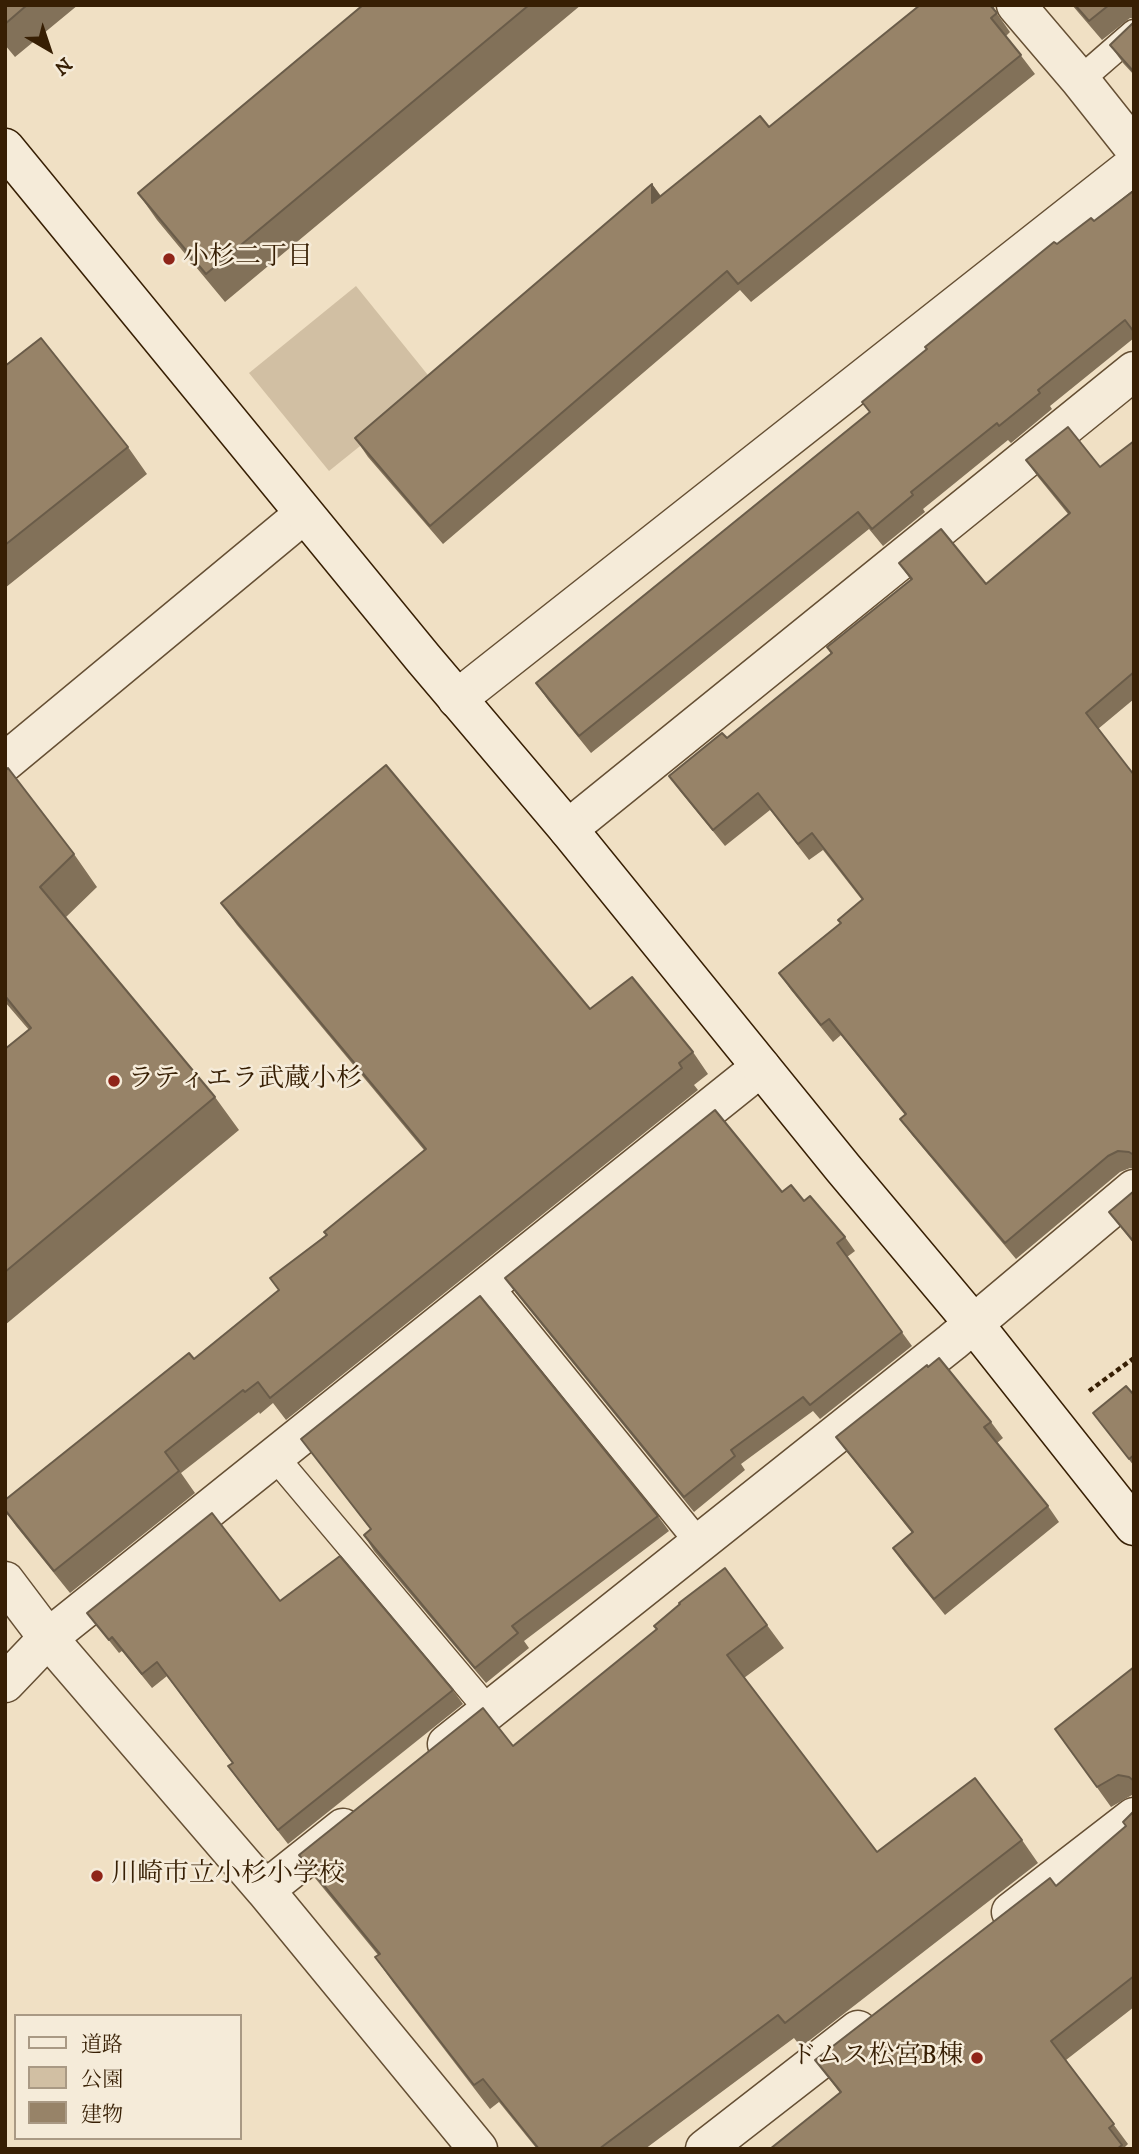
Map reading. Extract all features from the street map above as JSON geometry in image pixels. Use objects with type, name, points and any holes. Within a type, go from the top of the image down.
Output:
[{"type":"street","points":[[1016,5],[1134,148]]},
{"type":"street","points":[[5,148],[974,1324],[1134,1526]]},
{"type":"street","points":[[457,699],[1134,165]]},
{"type":"street","points":[[568,829],[1134,371]]},
{"type":"street","points":[[5,761],[304,514]]},
{"type":"street","points":[[5,1683],[48,1638],[761,1067]]},
{"type":"street","points":[[425,1762],[974,1324],[1134,1189]]},
{"type":"street","points":[[5,1581],[48,1638],[265,1890],[478,2149]]},
{"type":"street","points":[[265,1890],[371,1805]]},
{"type":"street","points":[[980,1936],[1134,1817]]},
{"type":"street","points":[[705,2149],[881,2013]]},
{"type":"lane","points":[[1080,80],[1134,33]]},
{"type":"lane","points":[[489,1285],[699,1543]]},
{"type":"lane","points":[[275,1457],[489,1711]]},
{"type":"green space","points":[[356,286],[436,385],[329,471],[249,373]]},
{"type":"building","points":[[5,5],[27,5],[5,24]]},
{"type":"building","points":[[363,5],[529,5],[206,274],[138,193]]},
{"type":"building","points":[[920,5],[990,5],[997,13],[991,18],[1021,55],[738,284],[727,271],[430,526],[355,438],[652,184],[652,203],[760,116],[769,127]]},
{"type":"building","points":[[1075,5],[1109,5],[1089,21]]},
{"type":"building","points":[[1134,22],[1134,72],[1110,45]]},
{"type":"building","points":[[1132,192],[1134,332],[1125,320],[1038,390],[1040,393],[999,426],[997,423],[911,492],[913,495],[872,529],[858,512],[579,736],[536,683],[870,412],[862,402],[927,349],[925,347],[1054,242],[1057,244],[1091,218],[1094,221]]},
{"type":"building","points":[[41,338],[128,447],[5,545],[5,366]]},
{"type":"building","points":[[1068,427],[1100,467],[1134,441],[1134,672],[1086,713],[1134,775],[1134,1155],[1118,1151],[1108,1156],[1005,1243],[900,1119],[906,1114],[829,1019],[821,1025],[779,973],[841,923],[838,920],[863,899],[812,833],[798,844],[758,793],[713,830],[669,776],[722,733],[727,738],[832,653],[827,647],[912,579],[899,563],[941,529],[986,584],[1070,513],[1026,460]]},
{"type":"building","points":[[386,765],[590,1009],[632,977],[693,1052],[679,1063],[682,1068],[270,1398],[258,1382],[245,1392],[243,1390],[165,1452],[179,1471],[54,1571],[5,1510],[5,1500],[189,1353],[194,1359],[279,1290],[270,1278],[327,1235],[324,1232],[426,1149],[221,903]]},
{"type":"building","name":"ラティエラ武蔵小杉","points":[[8,768],[74,854],[40,887],[215,1097],[5,1272],[5,1049],[31,1028],[5,996],[5,771]]},
{"type":"building","points":[[715,1110],[782,1192],[791,1185],[804,1201],[810,1196],[845,1237],[837,1243],[902,1332],[810,1405],[803,1397],[731,1450],[735,1456],[684,1497],[505,1278]]},
{"type":"building","points":[[1134,1191],[1134,1242],[1109,1212]]},
{"type":"building","points":[[480,1296],[658,1516],[512,1626],[518,1633],[475,1668],[364,1535],[371,1529],[301,1439]]},
{"type":"building","points":[[939,1358],[991,1422],[984,1427],[1048,1506],[934,1599],[893,1548],[913,1532],[836,1437]]},
{"type":"building","points":[[1126,1386],[1134,1395],[1134,1455],[1129,1459],[1093,1413]]},
{"type":"building","points":[[212,1513],[280,1601],[340,1556],[453,1690],[278,1830],[228,1766],[233,1763],[157,1662],[142,1674],[112,1637],[109,1640],[87,1613]]},
{"type":"building","points":[[725,1568],[767,1625],[727,1655],[877,1852],[975,1778],[1022,1840],[785,2023],[778,2015],[599,2149],[539,2149],[483,2079],[474,2085],[375,1957],[380,1954],[299,1855],[483,1708],[513,1746],[657,1629],[654,1626],[679,1603]]},
{"type":"building","points":[[1134,1667],[1134,1781],[1118,1775],[1097,1787],[1055,1729]]},
{"type":"building","points":[[1134,1811],[1134,1976],[1051,2041],[1114,2124],[1109,2128],[1122,2145],[1117,2149],[770,2149],[841,2092],[815,2060],[1050,1878],[1056,1886],[1126,1826],[1123,1822]]},
{"type":"place","name":"小杉二丁目","points":[[169,259]]},
{"type":"place","name":"ラティエラ武蔵小杉","points":[[114,1081]]},
{"type":"place","name":"川崎市立小杉小学校","points":[[97,1876]]},
{"type":"place","name":"ドムス松宮B棟","points":[[977,2058]]}]
